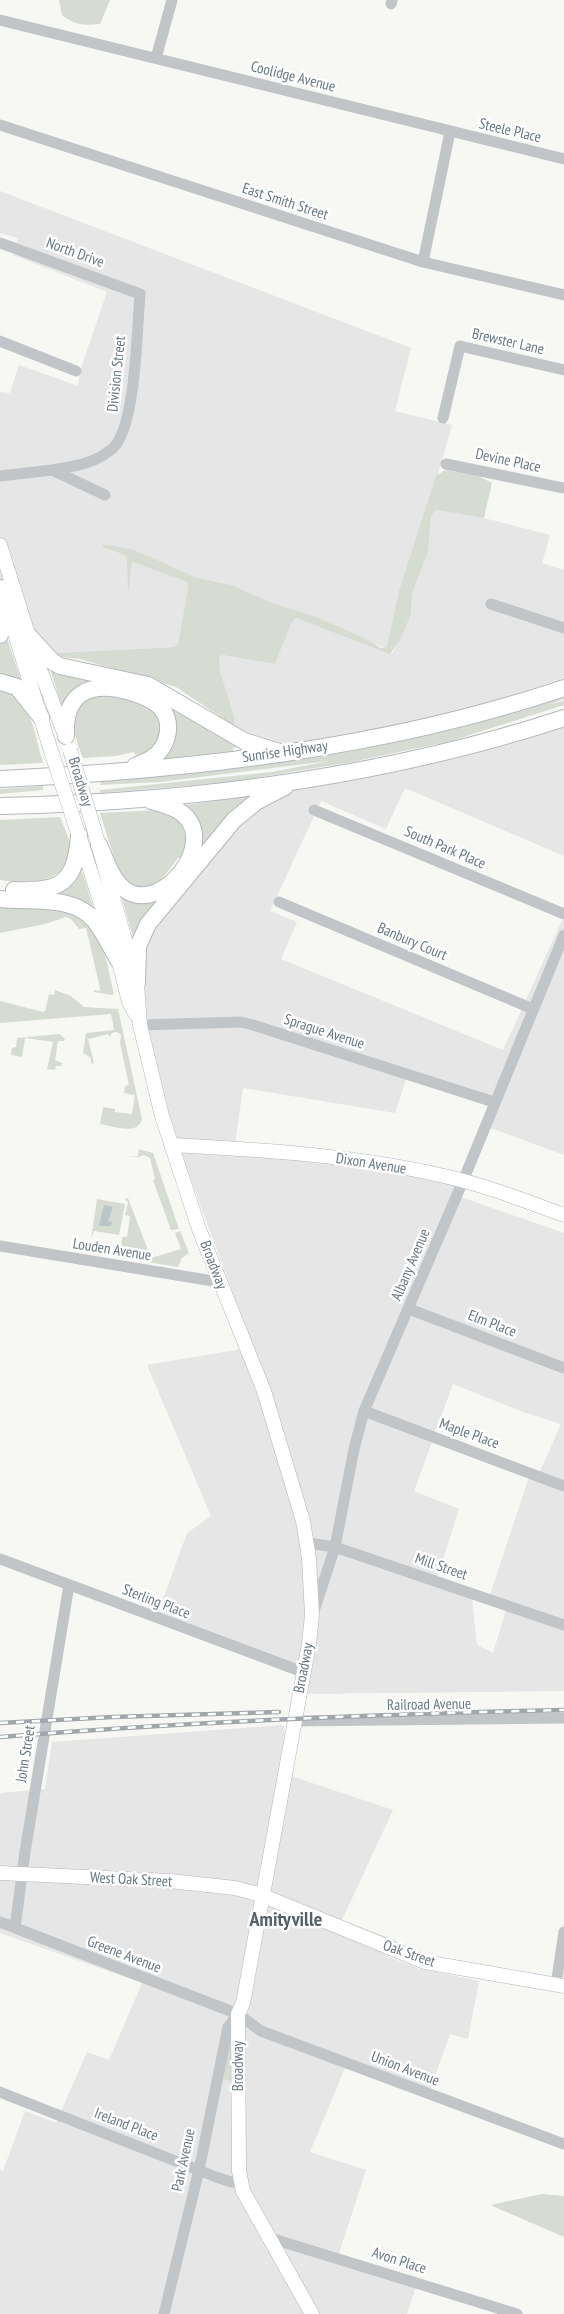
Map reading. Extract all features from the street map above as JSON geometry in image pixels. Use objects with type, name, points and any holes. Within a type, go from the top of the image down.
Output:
[{"type":"highway","points":[[0,587],[2,615],[0,635]]},
{"type":"highway","points":[[29,636],[53,662],[60,666],[148,685],[244,741],[286,754]]},
{"type":"highway","points":[[0,682],[16,687],[41,717]]},
{"type":"highway","points":[[68,743],[65,720],[74,700],[92,688],[114,688],[150,700],[159,706],[167,721],[165,743],[152,758],[127,770]]},
{"type":"highway","name":"Sunrise Highway","points":[[0,779],[127,770],[286,754],[424,727],[498,708],[564,688]]},
{"type":"highway","name":"Sunrise Highway","points":[[2,807],[147,799],[248,788],[299,780],[427,755],[499,738],[564,718]]},
{"type":"highway","points":[[137,983],[138,946],[148,924],[234,820],[256,802],[299,780]]},
{"type":"highway","points":[[99,845],[112,872],[126,890],[131,893],[148,895],[166,887],[182,870],[192,854],[194,831],[192,824],[182,813],[147,799]]},
{"type":"highway","points":[[0,890],[30,891],[49,888],[61,883],[70,875],[75,866],[78,832]]},
{"type":"highway","points":[[0,899],[58,902],[72,905],[96,922],[119,960]]},
{"type":"main road","name":"Broadway","points":[[0,545],[29,636],[68,743],[99,845],[137,983],[140,1025],[171,1146],[219,1282],[264,1391],[289,1471],[308,1543],[312,1615],[243,2003],[238,2014],[239,2171],[244,2191],[312,2314]]},
{"type":"main road","name":"Broadway","points":[[0,587],[119,960],[129,1002],[140,1025]]},
{"type":"main road","name":"Dixon Avenue","points":[[171,1146],[227,1148],[360,1161],[444,1176],[564,1215]]},
{"type":"main road","name":"West Oak Street","points":[[0,1873],[170,1881],[235,1888],[261,1895]]},
{"type":"main road","name":"Oak Street","points":[[261,1895],[425,1962],[560,1985]]},
{"type":"street","points":[[156,58],[172,0]]},
{"type":"street","name":"Coolidge Avenue","points":[[0,20],[450,132]]},
{"type":"street","name":"East Smith Street","points":[[0,125],[423,262],[564,295]]},
{"type":"street","points":[[423,262],[450,132]]},
{"type":"street","name":"Steele Place","points":[[450,132],[564,159]]},
{"type":"street","name":"North Drive","points":[[0,243],[140,294]]},
{"type":"street","name":"Division Street","points":[[0,476],[79,466],[98,459],[114,447],[120,439],[126,422],[131,396],[140,294]]},
{"type":"street","points":[[0,341],[76,371]]},
{"type":"street","name":"Brewster Lane","points":[[443,418],[460,346],[564,370]]},
{"type":"street","name":"Devine Place","points":[[446,464],[564,488]]},
{"type":"street","points":[[52,470],[104,494]]},
{"type":"street","points":[[491,604],[564,628]]},
{"type":"street","name":"South Park Place","points":[[314,810],[564,914]]},
{"type":"street","name":"Banbury Court","points":[[279,902],[533,1009]]},
{"type":"street","name":"Albany Avenue","points":[[312,1615],[335,1547],[354,1449],[364,1411],[463,1182],[494,1102],[564,937]]},
{"type":"street","name":"Sprague Avenue","points":[[140,1025],[232,1022],[253,1025],[494,1102]]},
{"type":"street","name":"Louden Avenue","points":[[0,1246],[219,1282]]},
{"type":"street","name":"Elm Place","points":[[408,1309],[564,1368]]},
{"type":"street","name":"Maple Place","points":[[364,1411],[564,1486]]},
{"type":"street","name":"Mill Street","points":[[308,1543],[335,1547],[564,1625]]},
{"type":"street","name":"Sterling Place","points":[[0,1560],[303,1672]]},
{"type":"street","name":"John Street","points":[[15,1928],[25,1852],[69,1585]]},
{"type":"street","name":"Railroad Avenue","points":[[294,1721],[564,1718]]},
{"type":"street","name":"Greene Avenue","points":[[0,1922],[238,2014]]},
{"type":"street","points":[[560,1985],[564,1932]]},
{"type":"street","name":"Union Avenue","points":[[238,2014],[261,2031],[564,2144]]},
{"type":"street","name":"Park Avenue","points":[[164,2314],[199,2170],[228,2028],[238,2014]]},
{"type":"street","name":"Ireland Place","points":[[0,2092],[231,2182],[242,2182]]},
{"type":"street","name":"Avon Place","points":[[270,2238],[298,2244],[517,2314]]},
{"type":"shaded area","points":[[59,0],[110,0],[100,24],[89,25],[76,23],[62,15]]},
{"type":"shaded area","points":[[0,191],[411,348],[395,411],[452,425],[388,649],[104,544],[102,547],[122,554],[127,558],[130,586],[129,572],[133,562],[187,582],[188,587],[178,644],[174,647],[56,653],[46,642],[0,634],[0,392],[10,393],[19,365],[78,386],[80,371],[107,292],[13,255],[18,238],[0,233]]},
{"type":"shaded area","points":[[445,470],[478,476],[492,483],[484,518],[436,510],[431,517],[428,552],[412,594],[411,614],[400,640],[390,654],[296,618],[292,622],[275,664],[222,655],[219,658],[220,671],[235,719],[233,725],[176,687],[80,659],[61,657],[56,653],[174,647],[178,644],[188,587],[187,582],[133,562],[128,592],[127,558],[122,554],[102,547],[103,544],[134,550],[197,578],[231,585],[272,603],[314,616],[366,639],[381,648],[387,647],[399,591],[436,476]]},
{"type":"shaded area","points":[[436,510],[484,518],[550,535],[542,563],[564,570],[564,678],[473,708],[283,749],[258,743],[230,724],[235,719],[220,671],[219,658],[222,655],[275,664],[292,622],[296,618],[391,654],[393,652],[411,614],[412,594],[428,552],[431,517]]},
{"type":"shaded area","points":[[3,637],[7,638],[22,683],[0,677],[0,645]]},
{"type":"shaded area","points":[[50,669],[96,682],[62,707]]},
{"type":"shaded area","points":[[0,687],[10,691],[19,698],[25,707],[34,729],[43,763],[0,765]]},
{"type":"shaded area","points":[[106,695],[142,699],[163,721],[161,743],[146,753],[135,755],[134,752],[116,756],[83,758],[75,733],[74,715],[76,707],[89,696]]},
{"type":"shaded area","points":[[564,697],[564,699],[550,704],[564,701],[564,705],[451,741],[352,762],[230,782],[100,793],[100,790],[272,772],[329,761],[160,782],[100,785],[101,781],[219,770],[336,753],[451,729]]},
{"type":"shaded area","points":[[168,705],[239,747],[233,748],[233,752],[161,761]]},
{"type":"shaded area","points":[[564,723],[564,856],[405,788],[386,829],[321,801],[270,911],[297,922],[281,959],[503,1050],[564,916],[564,1155],[488,1127],[497,1109],[406,1079],[395,1113],[243,1088],[235,1144],[462,1178],[455,1195],[564,1233],[564,1691],[303,1694],[307,1675],[158,1613],[187,1533],[211,1516],[147,1365],[253,1347],[175,1137],[144,1020],[146,938],[241,821],[292,790]],"holes":[[[453,1384],[523,1412],[561,1424],[539,1474],[531,1471],[489,1598],[508,1604],[493,1653],[477,1645],[472,1598],[435,1585],[459,1509],[414,1491]]]},
{"type":"shaded area","points":[[43,786],[43,790],[0,794],[0,789]]},
{"type":"shaded area","points":[[259,794],[206,847],[198,843],[180,806]]},
{"type":"shaded area","points":[[161,810],[175,814],[190,838],[182,860],[179,857],[161,880],[149,886],[138,886],[127,882],[118,870],[100,813]]},
{"type":"shaded area","points":[[60,817],[71,847],[68,862],[62,870],[54,876],[32,881],[0,880],[0,820]]},
{"type":"shaded area","points":[[81,868],[93,907],[94,913],[48,896]]},
{"type":"shaded area","points":[[120,891],[165,892],[133,938]]},
{"type":"shaded area","points":[[0,903],[58,910],[84,922],[94,932],[102,945],[114,994],[94,992],[94,990],[100,991],[100,988],[86,928],[79,929],[71,919],[66,917],[45,924],[0,933]]},
{"type":"shaded area","points":[[55,990],[71,996],[84,1007],[118,1009],[142,1119],[136,1127],[124,1129],[100,1124],[103,1107],[115,1109],[115,1112],[132,1114],[135,1095],[124,1093],[125,1086],[129,1085],[120,1043],[121,1035],[117,1032],[112,1033],[110,1037],[108,1034],[88,1039],[94,1063],[92,1064],[90,1057],[83,1053],[86,1033],[114,1030],[111,1014],[0,1023],[0,1001],[43,1012],[45,1011],[49,994],[54,995]]},
{"type":"shaded area","points":[[60,1034],[65,1039],[64,1041],[58,1041],[55,1060],[62,1063],[61,1066],[56,1066],[55,1070],[47,1069],[53,1042],[25,1038],[22,1057],[11,1055],[12,1048],[16,1047],[17,1038]]},
{"type":"shaded area","points":[[139,1149],[153,1153],[179,1229],[171,1230],[153,1180],[155,1179],[150,1158],[144,1155],[138,1157],[130,1156],[138,1156]]},
{"type":"shaded area","points":[[128,1198],[151,1258],[181,1249],[175,1233],[180,1231],[189,1253],[182,1258],[178,1267],[92,1253],[93,1247],[91,1247],[90,1253],[86,1252],[88,1241],[96,1242],[95,1249],[121,1253],[122,1237],[127,1237],[130,1216],[125,1215],[128,1202],[124,1199]]},
{"type":"shaded area","points":[[97,1199],[125,1204],[119,1235],[94,1231],[91,1239]]},
{"type":"shaded area","points":[[104,1205],[113,1207],[108,1221],[112,1222],[111,1226],[99,1226]]},
{"type":"shaded area","points":[[283,1725],[294,1777],[393,1810],[342,1920],[395,1940],[389,1957],[421,1969],[479,1981],[468,2039],[450,2034],[429,2093],[347,2063],[310,2152],[366,2170],[337,2260],[416,2286],[407,2314],[0,2314],[0,2170],[3,2171],[25,2111],[56,2123],[87,2052],[109,2060],[142,1983],[0,1933],[0,1793],[45,1789],[52,1742]]},
{"type":"shaded area","points":[[227,2044],[231,2046],[234,2081],[221,2079]]},
{"type":"shaded area","points":[[542,2194],[564,2196],[564,2237],[490,2205]]},
{"type":"railway","points":[[0,1737],[282,1719],[564,1710]]},
{"type":"railway","points":[[0,1723],[113,1717],[279,1712]]},
{"type":"district","name":"Amityville","points":[[286,1920]]}]
